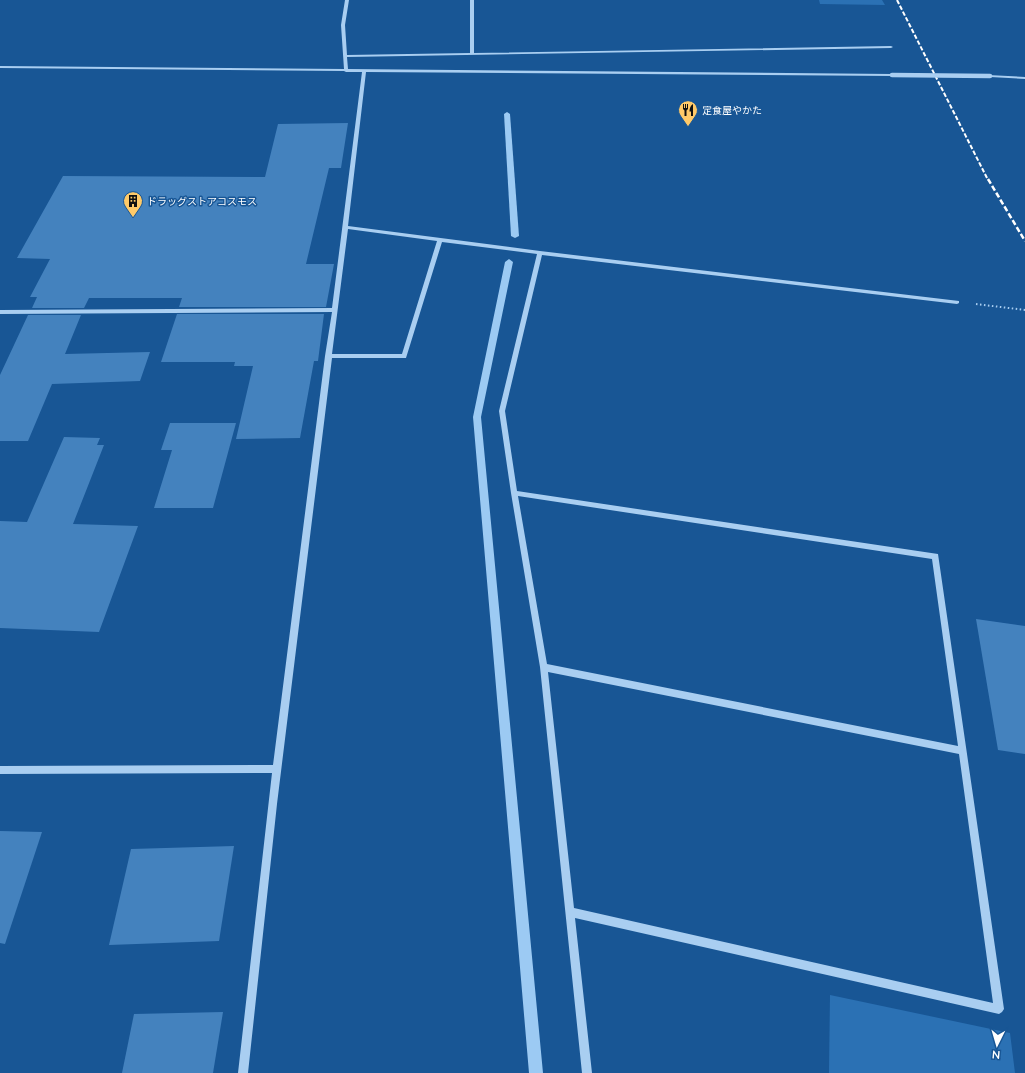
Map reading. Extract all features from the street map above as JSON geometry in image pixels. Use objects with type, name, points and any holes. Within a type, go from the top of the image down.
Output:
[{"type":"street","points":[[346,71],[343,25],[347,0]]},
{"type":"street","points":[[472,0],[472,54]]},
{"type":"street","points":[[346,56],[891,46]]},
{"type":"street","points":[[0,68],[892,75],[990,76],[1025,78]]},
{"type":"street","points":[[243,1073],[276,769],[328,356],[346,227],[364,71]]},
{"type":"street","points":[[346,227],[540,253],[957,302]]},
{"type":"street","points":[[328,356],[404,356],[440,240]]},
{"type":"street","points":[[540,253],[502,411],[514,493],[544,667],[587,1073]]},
{"type":"street","points":[[0,312],[334,310]]},
{"type":"street","points":[[514,493],[935,556],[999,1009],[570,912]]},
{"type":"street","points":[[544,667],[963,751]]},
{"type":"street","points":[[0,770],[276,769]]},
{"type":"path","points":[[957,302],[1025,310]]},
{"type":"shaded area","points":[[819,0],[882,0],[885,5],[820,4]]},
{"type":"shaded area","points":[[830,995],[1010,1033],[1015,1073],[829,1073]]},
{"type":"building","points":[[348,123],[341,168],[329,168],[306,264],[334,264],[326,307],[179,307],[182,298],[89,298],[84,308],[32,308],[37,297],[30,297],[50,259],[17,258],[63,176],[265,177],[278,124]]},
{"type":"building","points":[[177,314],[324,314],[318,361],[314,361],[300,438],[236,439],[253,366],[234,366],[235,362],[161,362]]},
{"type":"building","points":[[28,315],[81,315],[65,354],[150,352],[140,381],[52,384],[28,441],[0,441],[0,375]]},
{"type":"building","points":[[170,423],[236,423],[213,508],[154,508],[172,450],[161,450]]},
{"type":"building","points":[[64,437],[100,438],[97,445],[104,445],[73,524],[138,526],[99,632],[0,628],[0,521],[27,522]]},
{"type":"building","points":[[976,619],[1025,626],[1025,754],[998,750]]},
{"type":"building","points":[[0,831],[42,832],[5,944],[0,943]]},
{"type":"building","points":[[234,846],[219,941],[109,945],[131,849]]},
{"type":"building","points":[[223,1012],[213,1073],[122,1073],[134,1014]]},
{"type":"waterway","points":[[507,114],[515,236]]},
{"type":"waterway","points":[[509,262],[477,417],[536,1073]]},
{"type":"railway","points":[[897,0],[988,180]]},
{"type":"railway","points":[[988,179],[1025,241]]},
{"type":"place","name":"定食屋やかた","points":[[688,127]]},
{"type":"place","name":"ドラッグストアコスモス","points":[[133,218]]}]
